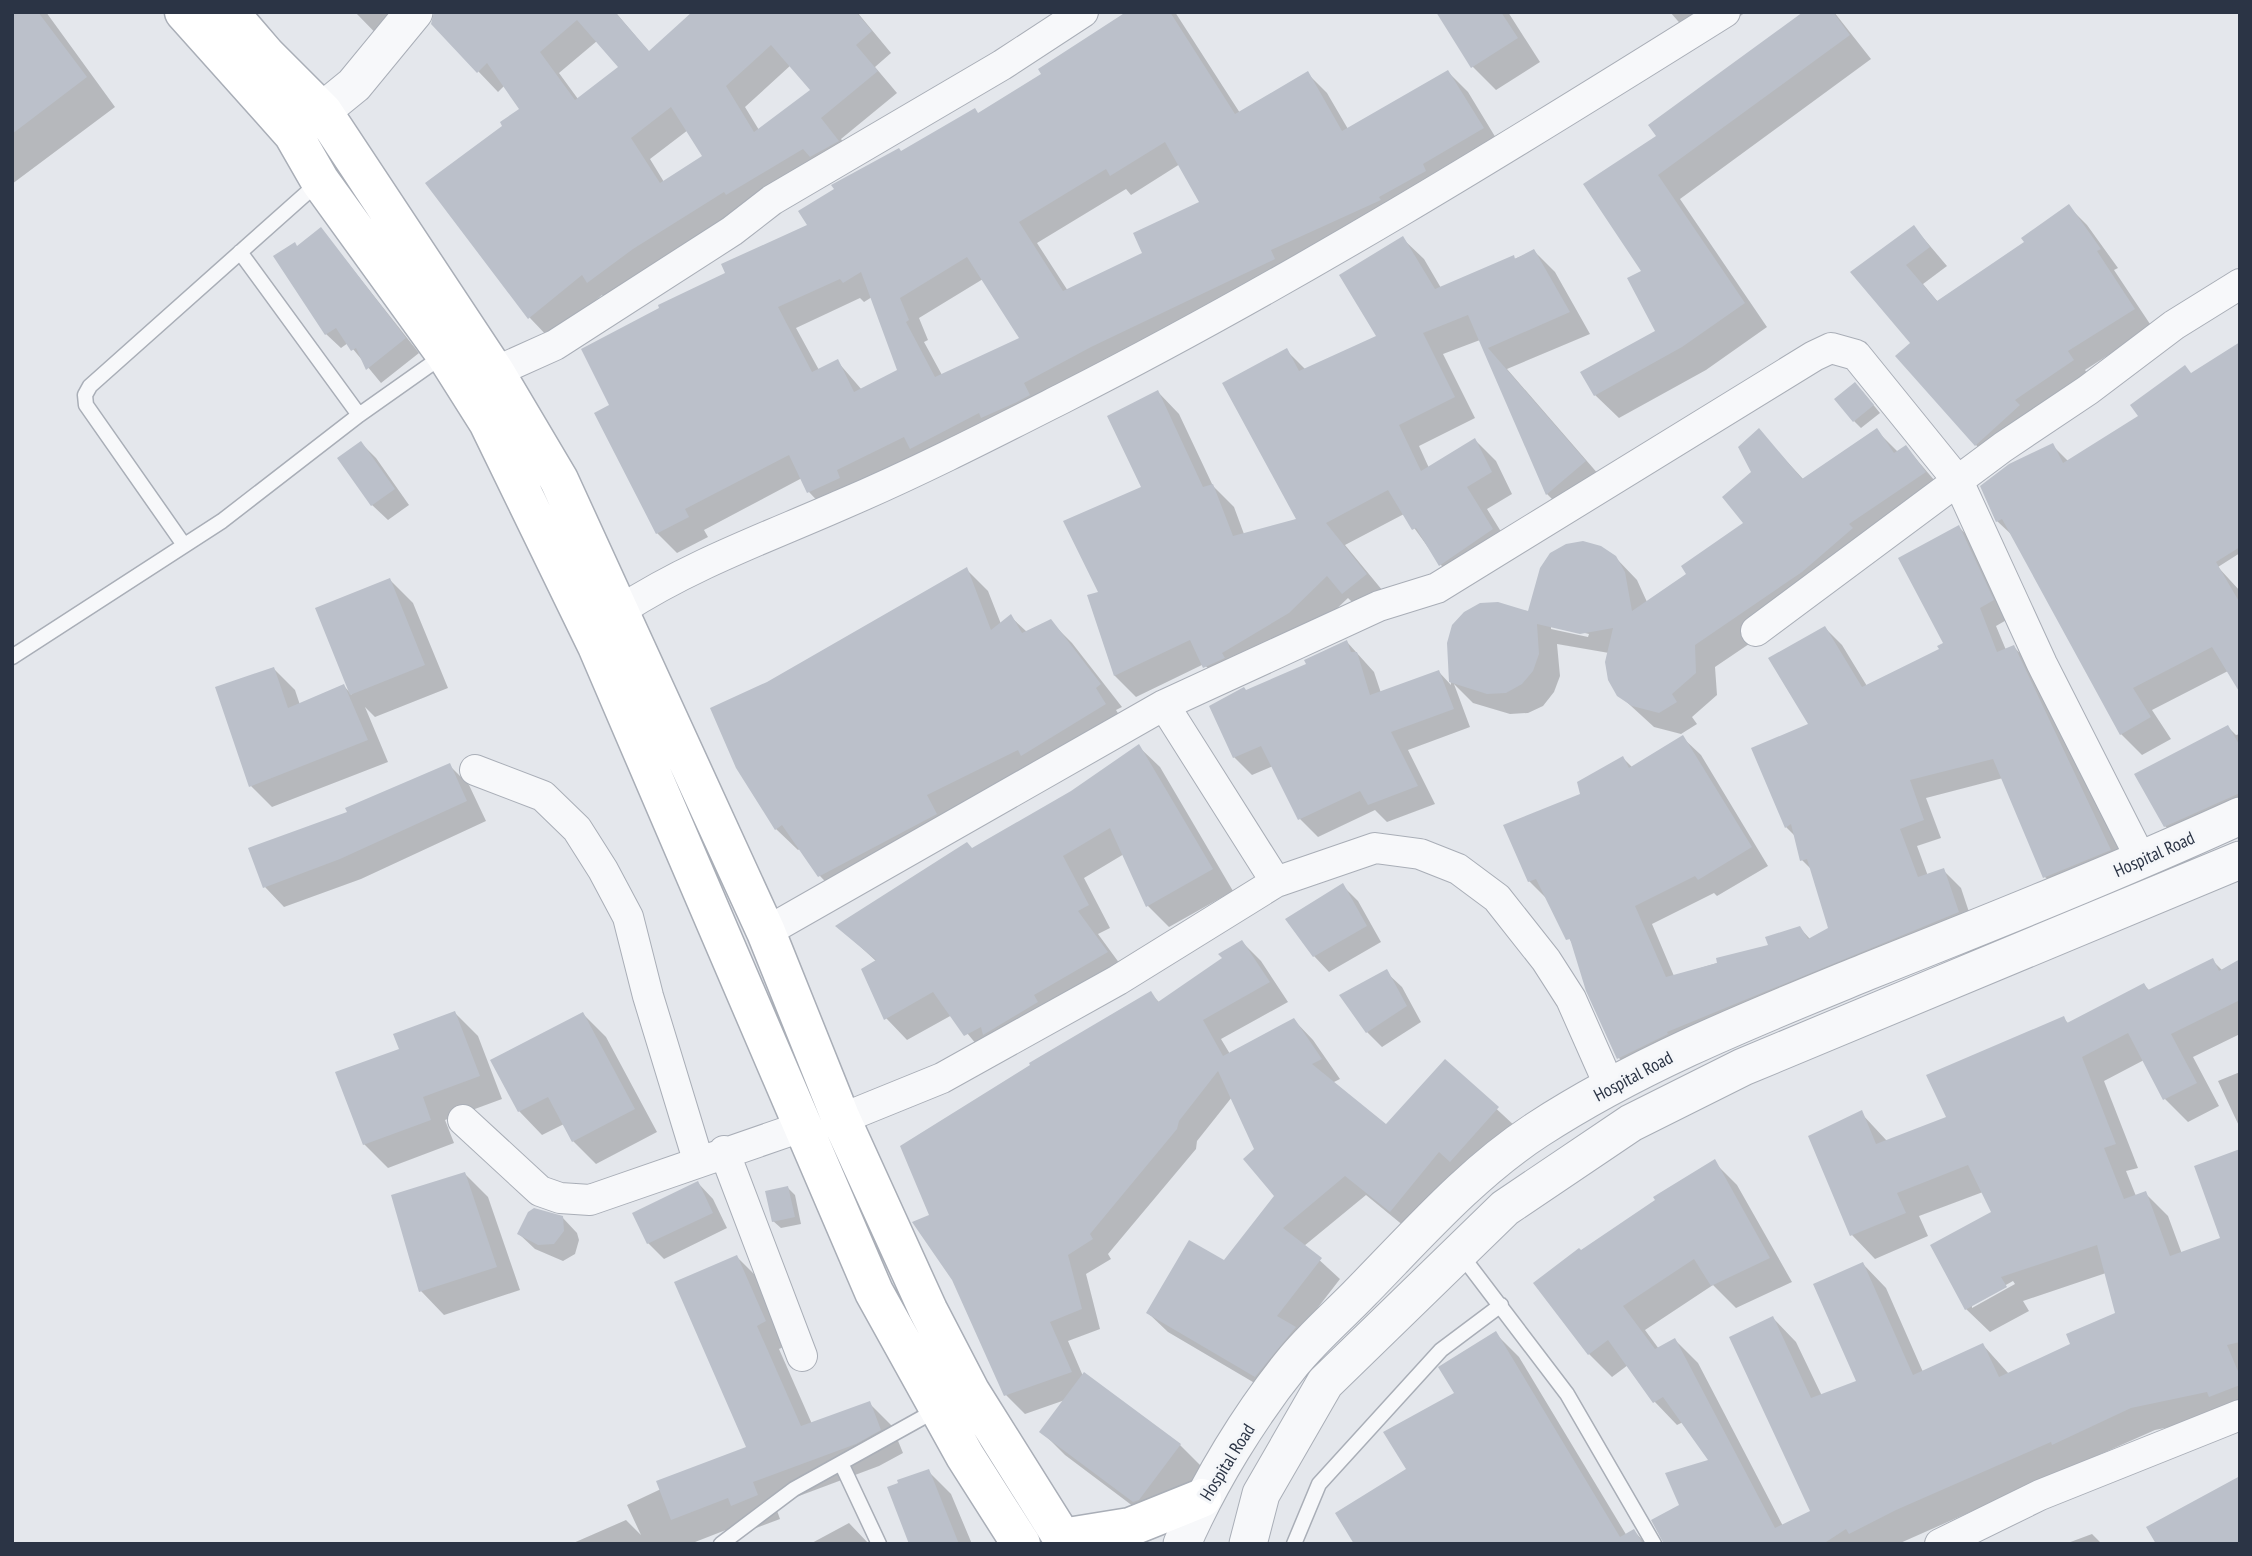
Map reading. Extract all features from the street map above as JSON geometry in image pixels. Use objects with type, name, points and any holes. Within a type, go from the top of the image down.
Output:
[{"type":"main road","points":[[184,12],[308,123],[320,181],[445,354],[481,379],[488,422],[597,646],[874,1292],[1064,1541],[1130,1527],[1202,1498]]},
{"type":"main road","points":[[229,12],[266,55],[308,123],[481,379],[559,480],[621,610],[766,932],[841,1119],[928,1310],[955,1400],[1021,1544]]},
{"type":"street","points":[[308,123],[354,85],[414,12]]},
{"type":"street","points":[[481,379],[564,339],[732,231],[794,186],[887,134],[1083,12]]},
{"type":"street","points":[[621,610],[664,582],[847,502],[1065,397],[1278,282],[1405,211],[1725,12]]},
{"type":"street","points":[[1756,631],[2174,325],[2240,284]]},
{"type":"street","points":[[766,932],[1164,705],[1379,606],[1437,588],[1831,348],[1856,355],[1958,481],[2042,664],[2142,861]]},
{"type":"street","points":[[1164,705],[1276,882]]},
{"type":"street","points":[[475,770],[544,796],[576,829],[603,870],[628,917],[648,996],[711,1156],[802,1356]]},
{"type":"street","name":"Hospital Road","points":[[1182,1544],[1202,1498],[1293,1362],[1478,1175],[1536,1131],[1609,1087],[1725,1029],[2142,861],[2240,816]]},
{"type":"street","points":[[841,1119],[954,1071],[1130,974],[1276,882],[1376,848],[1420,854],[1458,869],[1497,898],[1546,960],[1586,1028],[1609,1087]]},
{"type":"street","points":[[1248,1544],[1261,1494],[1325,1383],[1505,1208],[1620,1131],[1743,1067],[2240,860]]},
{"type":"street","points":[[463,1120],[540,1191],[560,1198],[590,1200],[801,1127]]},
{"type":"street","points":[[1940,1544],[2040,1494],[2240,1415]]},
{"type":"lane","points":[[184,545],[86,405],[85,396],[90,386],[320,181]]},
{"type":"lane","points":[[240,252],[359,415]]},
{"type":"lane","points":[[12,657],[222,521],[359,415],[445,354]]},
{"type":"lane","points":[[1458,1252],[1567,1394],[1654,1544]]},
{"type":"lane","points":[[1294,1544],[1319,1484],[1441,1350],[1501,1305]]},
{"type":"lane","points":[[720,1544],[794,1489],[955,1400]]},
{"type":"lane","points":[[841,1463],[879,1544]]},
{"type":"building","points":[[12,12],[38,12],[87,77],[12,134]]},
{"type":"building","points":[[434,12],[615,12],[649,51],[692,12],[856,12],[872,31],[856,45],[878,71],[821,118],[839,141],[810,157],[803,149],[726,195],[724,192],[633,249],[587,283],[582,275],[528,319],[425,183],[502,126],[500,122],[519,109],[487,63],[477,73],[431,24]],"holes":[[[577,20],[618,67],[575,100],[540,52]],[[771,45],[810,90],[754,132],[726,86]],[[671,107],[702,156],[660,183],[631,138]]]},
{"type":"building","points":[[1126,12],[1170,12],[1235,114],[1308,71],[1342,131],[1448,70],[1484,128],[1423,164],[1426,171],[1379,197],[1381,200],[1271,250],[1275,259],[1091,347],[1024,383],[1030,395],[1015,403],[981,418],[979,413],[910,449],[904,437],[837,470],[840,478],[807,493],[789,455],[685,509],[689,517],[656,534],[594,413],[609,405],[581,349],[659,308],[658,305],[725,273],[721,264],[807,225],[798,211],[834,189],[831,185],[899,148],[901,151],[975,108],[978,113],[1041,74],[1038,69]],"holes":[[[1165,142],[1199,202],[1133,233],[1142,253],[1063,291],[1019,222],[1106,169],[1110,176]],[[967,257],[1019,338],[935,377],[906,322],[909,320],[900,298]],[[861,272],[897,370],[854,392],[838,359],[812,372],[778,307],[840,279],[843,283]]]},
{"type":"building","points":[[1436,12],[1501,12],[1518,38],[1471,68]]},
{"type":"building","points":[[1803,12],[1833,12],[1850,35],[1658,175],[1745,303],[1682,347],[1594,396],[1580,372],[1655,331],[1627,278],[1641,271],[1583,184],[1656,136],[1648,125]]},
{"type":"building","points":[[2069,204],[2101,249],[2097,251],[2135,309],[2068,351],[2074,360],[2015,400],[2020,405],[1975,446],[1895,356],[1910,343],[1850,272],[1914,225],[1930,247],[1906,265],[1937,301],[2024,242],[2021,238]]},
{"type":"building","points":[[321,227],[406,338],[366,370],[356,348],[351,351],[336,328],[325,335],[273,256],[295,242],[297,246]]},
{"type":"building","points":[[1403,236],[1435,289],[1514,255],[1515,259],[1534,249],[1570,312],[1488,348],[1586,461],[1546,495],[1468,315],[1423,333],[1455,397],[1399,425],[1421,471],[1475,438],[1492,472],[1467,487],[1493,529],[1439,566],[1416,528],[1412,530],[1388,490],[1326,523],[1367,574],[1342,594],[1327,576],[1289,613],[1222,653],[1225,658],[1203,668],[1190,640],[1114,676],[1087,595],[1098,592],[1063,521],[1141,487],[1107,416],[1158,390],[1203,487],[1213,484],[1233,536],[1296,519],[1222,383],[1287,348],[1299,371],[1376,336],[1339,275]]},
{"type":"building","points":[[2240,342],[2240,547],[2216,562],[2240,603],[2240,693],[2212,647],[2133,688],[2151,717],[2120,735],[2002,519],[1996,522],[1980,486],[2009,464],[2053,443],[2063,463],[2138,416],[2130,405],[2185,365],[2191,373]]},
{"type":"building","points":[[1855,382],[1874,405],[1853,422],[1834,399]]},
{"type":"building","points":[[1759,428],[1802,479],[1877,428],[1894,453],[1906,445],[1926,472],[1849,524],[1853,528],[1802,572],[1695,645],[1696,673],[1672,694],[1677,702],[1659,713],[1632,706],[1617,696],[1608,680],[1605,662],[1613,628],[1580,634],[1537,624],[1539,654],[1533,671],[1522,684],[1506,693],[1487,694],[1449,682],[1447,643],[1452,625],[1464,612],[1480,603],[1498,602],[1528,611],[1540,568],[1550,553],[1566,544],[1583,541],[1601,546],[1616,556],[1625,572],[1632,611],[1686,574],[1681,566],[1743,523],[1722,497],[1751,472],[1738,447]]},
{"type":"building","points":[[361,441],[395,489],[371,506],[337,458]]},
{"type":"building","points":[[1959,525],[1994,600],[1980,608],[1997,652],[2014,645],[2111,850],[2043,878],[1993,759],[1910,780],[1924,820],[1900,829],[1918,877],[1944,868],[1959,912],[1667,1032],[1668,1034],[1617,1059],[1586,991],[1570,939],[1566,940],[1536,879],[1528,882],[1503,825],[1580,794],[1577,782],[1623,756],[1629,768],[1683,735],[1752,847],[1698,880],[1695,876],[1635,906],[1666,977],[1717,963],[1716,958],[1768,945],[1765,937],[1800,926],[1808,939],[1828,928],[1807,859],[1800,861],[1791,824],[1785,828],[1751,748],[1808,724],[1768,658],[1825,626],[1862,687],[1939,649],[1937,646],[1943,643],[1898,558]]},
{"type":"building","points":[[967,567],[991,630],[1011,614],[1022,633],[1051,619],[1101,684],[1096,688],[1106,704],[1021,756],[1018,750],[927,795],[937,814],[818,877],[782,825],[775,830],[736,768],[710,708],[767,682]]},
{"type":"building","points":[[390,578],[425,665],[350,695],[315,608]]},
{"type":"building","points":[[1347,640],[1351,652],[1357,652],[1370,695],[1439,670],[1454,709],[1391,732],[1418,786],[1368,805],[1360,791],[1298,820],[1261,746],[1233,758],[1209,706],[1244,687],[1246,690],[1306,664],[1304,660]]},
{"type":"building","points":[[274,667],[288,708],[344,684],[368,740],[249,787],[215,687]]},
{"type":"building","points":[[2228,725],[2240,746],[2240,793],[2164,827],[2134,774]]},
{"type":"building","points":[[1139,744],[1213,869],[1146,907],[1110,828],[1063,856],[1089,905],[1078,911],[1108,952],[1034,995],[1038,1002],[983,1035],[981,1027],[964,1036],[933,992],[884,1020],[861,969],[876,960],[835,926],[967,842],[972,848],[1071,791]]},
{"type":"building","points":[[450,763],[467,801],[340,859],[263,888],[248,848],[347,812],[345,808]]},
{"type":"building","points":[[1343,883],[1367,926],[1313,957],[1285,919]]},
{"type":"building","points":[[1242,940],[1270,982],[1203,1020],[1223,1056],[1294,1018],[1322,1059],[1312,1064],[1386,1124],[1445,1059],[1499,1107],[1450,1162],[1439,1152],[1390,1212],[1345,1176],[1283,1228],[1322,1258],[1277,1316],[1296,1327],[1255,1377],[1146,1313],[1189,1240],[1224,1260],[1274,1196],[1243,1159],[1254,1149],[1218,1071],[1179,1121],[1177,1129],[1090,1234],[1093,1239],[1068,1255],[1082,1309],[1050,1322],[1072,1372],[1004,1396],[952,1280],[912,1222],[929,1215],[900,1146],[1030,1065],[1029,1063],[1151,991],[1158,1002],[1222,958],[1218,954]]},
{"type":"building","points":[[2213,958],[2219,971],[2240,959],[2240,1000],[2171,1034],[2197,1083],[2163,1100],[2128,1033],[2082,1057],[2116,1144],[2104,1148],[2124,1199],[2146,1191],[2170,1256],[2220,1238],[2194,1166],[2240,1149],[2240,1342],[2227,1345],[2240,1376],[2240,1385],[2209,1397],[2207,1392],[2131,1408],[2052,1445],[2051,1442],[1896,1510],[1849,1534],[1846,1529],[1823,1544],[1664,1544],[1651,1520],[1679,1505],[1665,1473],[1708,1460],[1663,1397],[1653,1403],[1608,1340],[1588,1355],[1533,1283],[1579,1248],[1581,1250],[1655,1200],[1653,1197],[1715,1159],[1770,1258],[1711,1286],[1694,1259],[1623,1306],[1655,1349],[1675,1338],[1775,1528],[1810,1511],[1729,1337],[1773,1316],[1811,1398],[1856,1381],[1813,1284],[1863,1262],[1913,1375],[1983,1343],[1999,1377],[2070,1344],[2066,1334],[2115,1313],[2097,1245],[2001,1277],[2007,1287],[1965,1310],[1930,1245],[1991,1212],[1968,1165],[1897,1193],[1906,1213],[1850,1236],[1808,1136],[1862,1110],[1876,1144],[1946,1117],[1926,1075],[2064,1016],[2067,1023],[2144,983],[2148,990]]},
{"type":"building","points":[[1387,969],[1407,1006],[1366,1033],[1339,995]]},
{"type":"building","points":[[455,1011],[480,1076],[423,1097],[431,1120],[363,1145],[335,1072],[399,1049],[393,1034]]},
{"type":"building","points":[[583,1012],[635,1109],[572,1142],[548,1097],[518,1112],[490,1060]]},
{"type":"building","points":[[465,1172],[497,1267],[419,1292],[391,1195]]},
{"type":"building","points":[[698,1181],[713,1213],[647,1244],[632,1213]]},
{"type":"building","points":[[788,1186],[795,1217],[772,1222],[765,1191]]},
{"type":"building","points":[[534,1208],[563,1216],[564,1231],[554,1244],[538,1245],[517,1234],[528,1212]]},
{"type":"building","points":[[737,1255],[766,1321],[757,1326],[801,1426],[870,1401],[881,1430],[856,1444],[753,1482],[758,1495],[731,1506],[728,1498],[671,1520],[656,1481],[746,1447],[674,1282]]},
{"type":"building","points":[[1496,1331],[1620,1537],[1634,1529],[1643,1544],[1354,1544],[1335,1513],[1406,1469],[1383,1432],[1454,1393],[1438,1367]]},
{"type":"building","points":[[1084,1372],[1181,1444],[1139,1500],[1133,1502],[1039,1432]]},
{"type":"building","points":[[929,1469],[959,1544],[909,1544],[887,1487],[898,1483],[897,1480]]},
{"type":"building","points":[[2240,1476],[2240,1544],[2156,1544],[2146,1527]]}]
